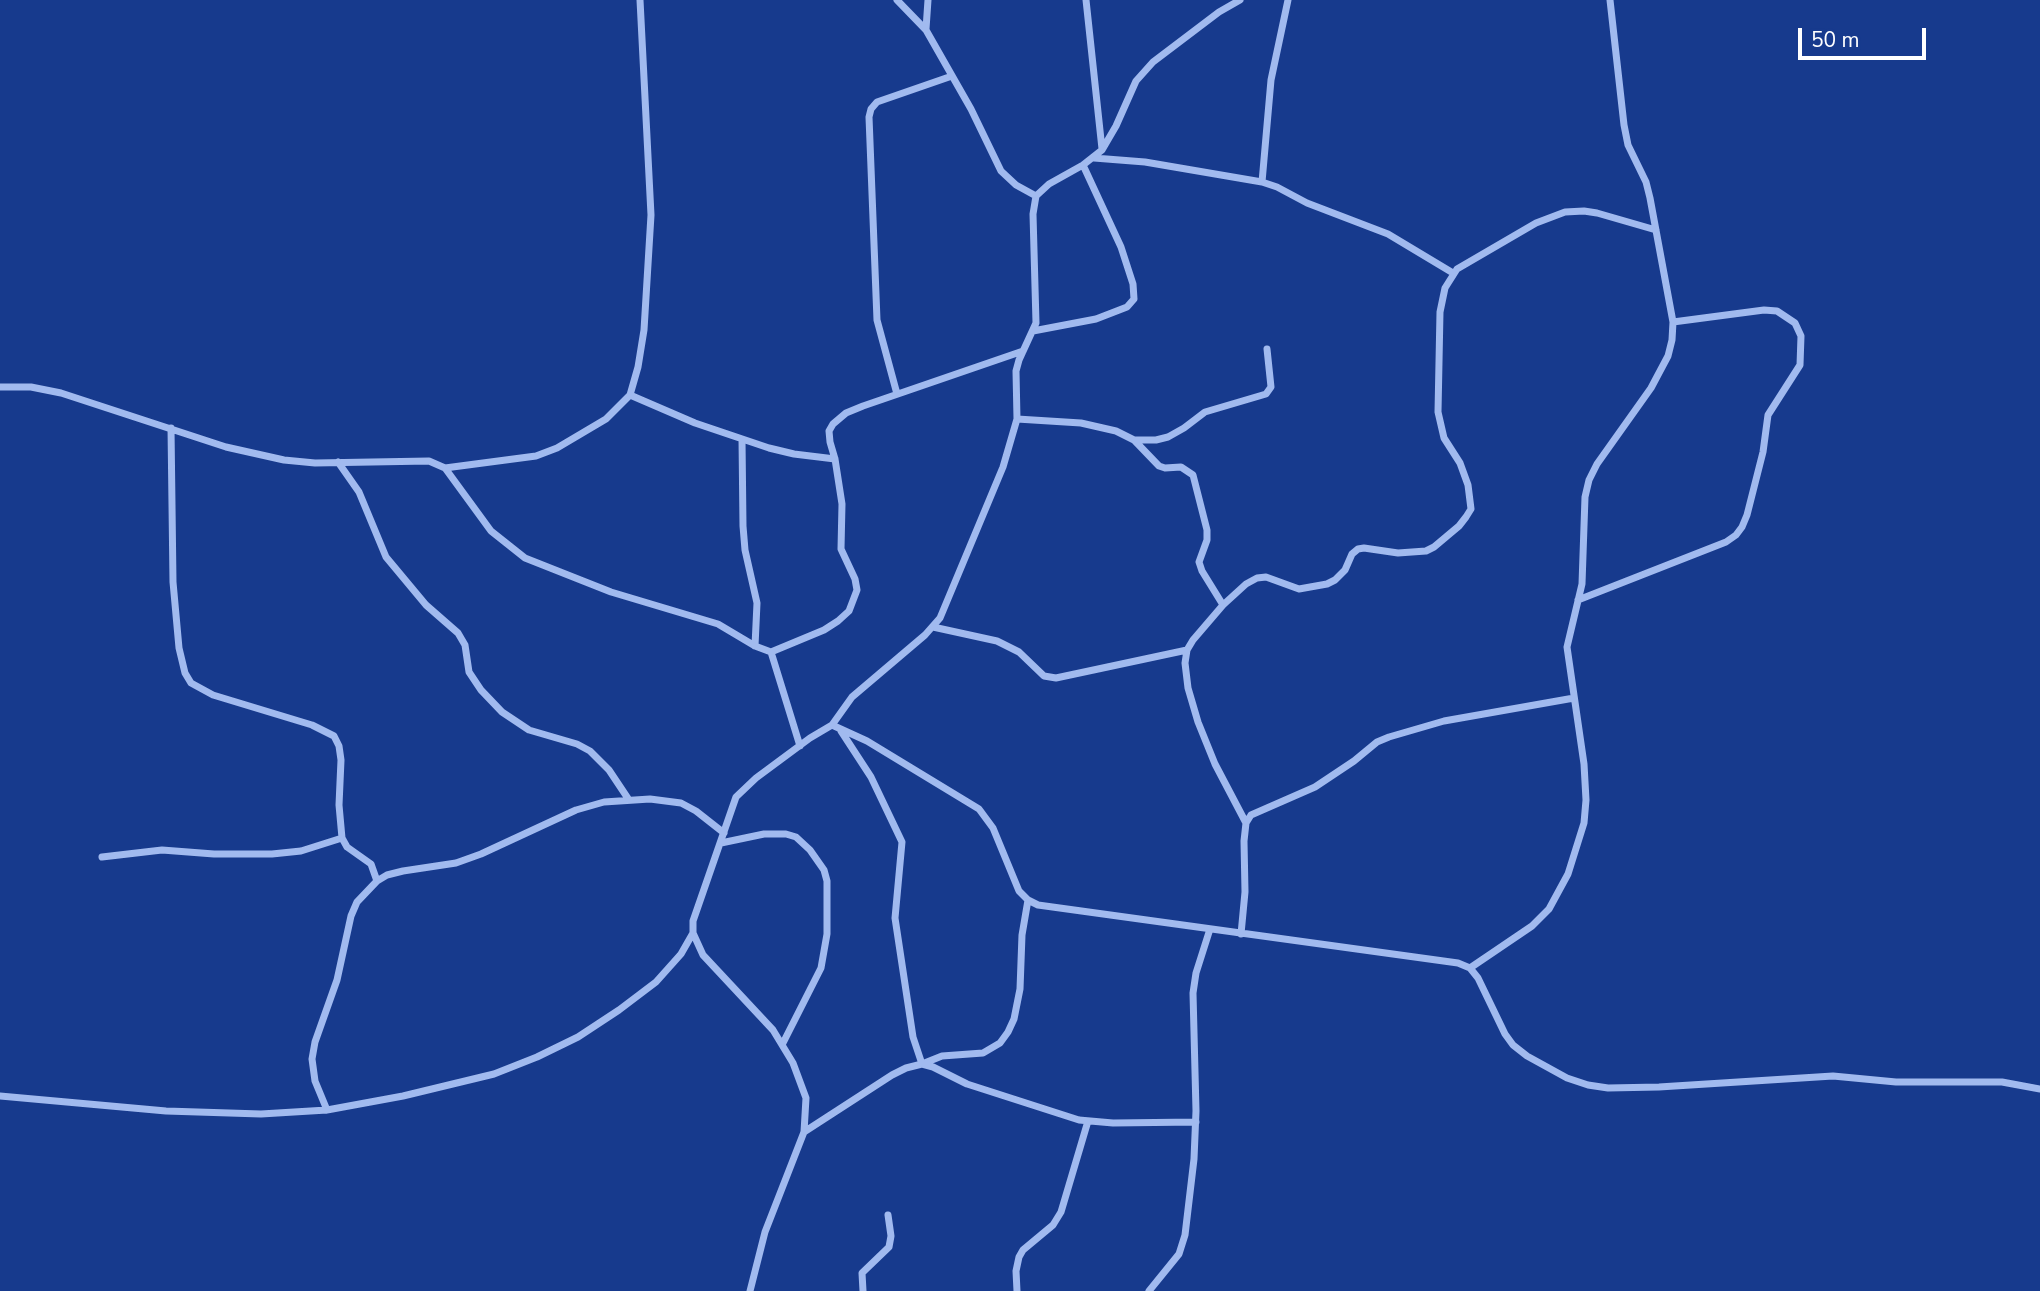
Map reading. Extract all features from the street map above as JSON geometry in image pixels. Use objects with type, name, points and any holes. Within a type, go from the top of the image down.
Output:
[{"type":"street","points":[[445,468],[536,456],[557,448],[606,419],[629,395],[638,367],[644,330],[651,215],[640,0]]},
{"type":"street","points":[[897,0],[926,30],[971,109],[1001,171],[1016,186],[1036,196]]},
{"type":"street","points":[[926,30],[928,0]]},
{"type":"street","points":[[1086,0],[1102,150]]},
{"type":"street","points":[[836,727],[843,708],[858,691],[933,627],[946,608],[1003,467],[1017,419],[1016,371],[1037,316],[1033,214],[1036,196],[1049,184],[1094,158],[1102,150],[1143,72],[1167,50],[1240,0]]},
{"type":"street","points":[[1262,182],[1271,79],[1288,0]]},
{"type":"street","points":[[1470,968],[1532,926],[1549,909],[1568,874],[1584,823],[1586,800],[1584,764],[1567,647],[1582,584],[1583,511],[1589,480],[1604,451],[1661,372],[1672,340],[1673,322],[1646,182],[1634,160],[1626,135],[1610,0]]},
{"type":"street","points":[[897,394],[876,310],[869,117],[877,102],[951,76]]},
{"type":"street","points":[[1094,158],[1145,162],[1262,182],[1307,203],[1388,234],[1453,274]]},
{"type":"street","points":[[1033,331],[1096,318],[1127,307],[1134,299],[1133,284],[1121,247],[1083,165]]},
{"type":"street","points":[[1246,823],[1215,764],[1198,722],[1185,674],[1187,650],[1223,605],[1246,584],[1257,578],[1266,577],[1299,589],[1327,584],[1345,570],[1358,549],[1398,553],[1426,551],[1459,526],[1466,517],[1471,509],[1468,485],[1460,463],[1444,438],[1438,412],[1440,312],[1445,288],[1453,274],[1469,260],[1536,223],[1565,212],[1597,213],[1656,230]]},
{"type":"street","points":[[1578,600],[1736,536],[1747,515],[1763,452],[1768,415],[1800,365],[1801,336],[1795,323],[1777,311],[1764,310],[1673,322]]},
{"type":"street","points":[[1134,440],[1168,437],[1205,412],[1266,394],[1271,387],[1267,349]]},
{"type":"street","points":[[0,387],[31,387],[61,393],[226,447],[268,457],[315,463],[429,461],[445,468],[491,531],[525,558],[611,592],[718,624],[755,646],[771,652],[824,630],[849,611],[857,590],[855,579],[841,549],[842,504],[830,442],[829,431],[832,424],[846,413],[1023,351]]},
{"type":"street","points":[[629,395],[695,423],[743,439],[793,454],[835,459]]},
{"type":"street","points":[[1017,419],[1090,424],[1116,430],[1134,440],[1159,466],[1181,467],[1193,475],[1207,530],[1207,540],[1199,562],[1223,605]]},
{"type":"street","points":[[172,428],[173,572],[179,648],[185,673],[191,683],[212,695],[312,725],[334,736],[341,760],[339,784],[342,838],[348,847],[371,864],[377,881]]},
{"type":"street","points":[[743,439],[743,526],[757,603],[755,646]]},
{"type":"street","points":[[338,462],[359,492],[386,557],[426,605],[458,633],[465,645],[469,672],[481,690],[502,712],[529,730],[590,751],[609,770],[629,800]]},
{"type":"street","points":[[933,627],[998,641],[1019,652],[1044,676],[1056,678],[1187,650]]},
{"type":"street","points":[[771,652],[800,746]]},
{"type":"street","points":[[1241,934],[1244,911],[1244,841],[1246,823],[1251,815],[1315,787],[1377,742],[1389,737],[1444,721],[1574,698]]},
{"type":"street","points":[[836,727],[871,777],[902,842],[895,918],[913,1037],[922,1064]]},
{"type":"street","points":[[750,1291],[765,1232],[804,1132],[806,1098],[783,1043],[710,965],[697,946],[694,933],[696,910],[736,797],[756,778],[822,729],[836,727],[867,741],[979,809],[987,817],[1013,878],[1028,900],[1038,905],[1442,960],[1470,968],[1478,978],[1504,1034],[1513,1045],[1567,1078],[1588,1085],[1608,1088],[1659,1087],[1833,1076],[1896,1082],[2002,1082],[2040,1089]]},
{"type":"street","points":[[327,1110],[315,1081],[312,1059],[315,1042],[337,980],[351,916],[357,902],[377,881],[387,875],[456,863],[576,810],[604,802],[667,800],[681,803],[696,810],[724,832]]},
{"type":"street","points":[[721,843],[747,836],[777,833],[796,837],[817,859],[827,881],[827,934],[821,968],[783,1043]]},
{"type":"street","points":[[102,857],[162,850],[214,854],[280,854],[301,851],[342,838]]},
{"type":"street","points":[[804,1132],[906,1068],[942,1056],[983,1053],[1000,1043],[1014,1019],[1020,989],[1021,934],[1028,900]]},
{"type":"street","points":[[1149,1291],[1179,1254],[1185,1235],[1196,1122],[1193,993],[1196,973],[1210,929]]},
{"type":"street","points":[[0,1096],[191,1112],[261,1114],[327,1110],[372,1103],[473,1080],[559,1047],[620,1010],[656,982],[681,954],[694,933]]},
{"type":"street","points":[[922,1064],[980,1088],[1060,1115],[1088,1121],[1196,1122]]},
{"type":"street","points":[[1017,1291],[1016,1270],[1019,1257],[1023,1250],[1053,1226],[1061,1212],[1088,1121]]},
{"type":"street","points":[[863,1291],[862,1273],[889,1247],[891,1236],[888,1215]]}]
